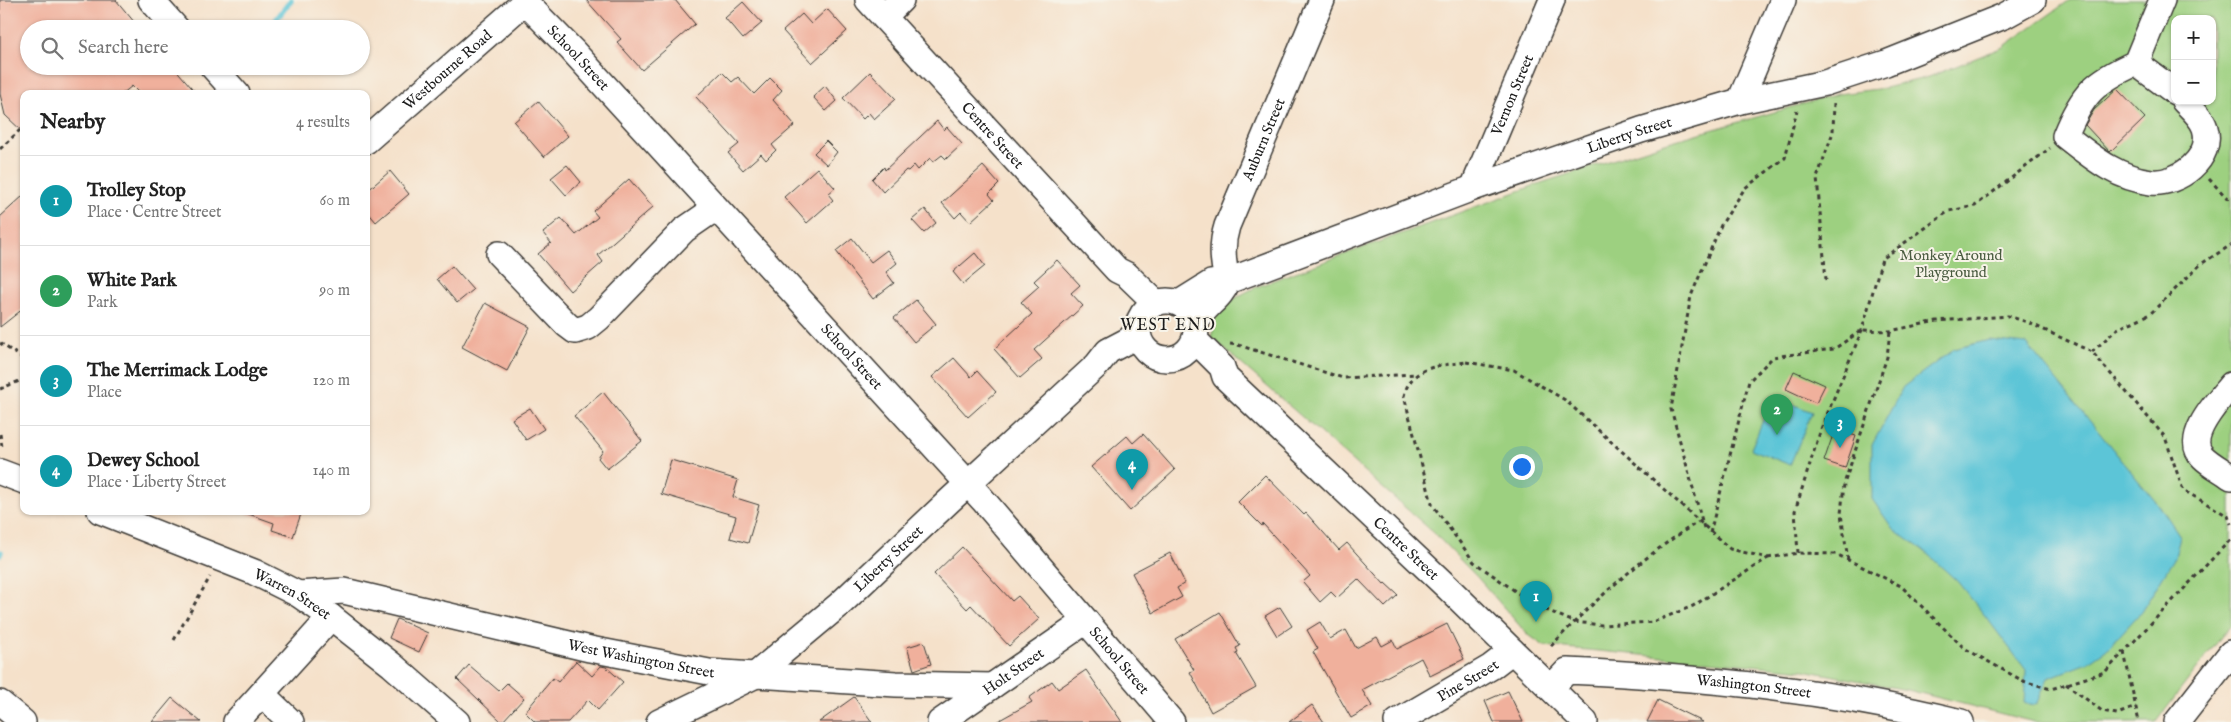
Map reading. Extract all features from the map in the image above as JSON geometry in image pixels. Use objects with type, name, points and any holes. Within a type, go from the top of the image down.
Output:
[{"type":"street","points":[[151,0],[169,20]]},
{"type":"street","name":"Auburn Street","points":[[1228,282],[1223,266],[1222,249],[1227,226],[1322,0]]},
{"type":"street","name":"Vernon Street","points":[[1473,188],[1552,0]]},
{"type":"street","points":[[1740,102],[1783,0]]},
{"type":"street","name":"Liberty Street","points":[[659,722],[754,676],[839,605],[1097,365],[1114,365],[1134,355],[1167,328],[1211,283],[1228,282],[1473,188],[1641,130],[1740,102],[1825,82],[1886,63],[2004,16],[2033,0]]},
{"type":"street","points":[[2162,0],[2136,63],[2096,84],[2084,98],[2065,136],[2105,167],[2128,177],[2152,182],[2169,181],[2182,175],[2195,164],[2207,142],[2205,128],[2196,112],[2188,105]]},
{"type":"street","name":"Westbourne Road","points":[[370,137],[525,1]]},
{"type":"street","name":"School Street","points":[[525,1],[968,483],[1172,722]]},
{"type":"street","name":"Centre Street","points":[[884,6],[1117,270],[1127,275],[1167,328],[1222,367],[1225,377],[1447,587],[1585,722]]},
{"type":"street","points":[[2136,63],[2171,89]]},
{"type":"street","points":[[220,75],[233,90]]},
{"type":"street","points":[[498,254],[575,331],[588,326],[599,318],[663,254],[684,230],[716,208]]},
{"type":"street","points":[[2226,473],[2201,456],[2196,440],[2200,427],[2231,385]]},
{"type":"street","name":"Warren Street","points":[[110,515],[254,572],[298,594],[331,617],[392,665],[457,722]]},
{"type":"street","name":"West Washington Street","points":[[298,594],[344,591],[590,648],[709,672],[896,684],[992,686]]},
{"type":"street","points":[[236,722],[331,617]]},
{"type":"street","name":"Holt Street","points":[[940,722],[1086,621]]},
{"type":"street","name":"Pine Street","points":[[1397,722],[1491,667],[1512,651]]},
{"type":"street","points":[[2177,722],[2231,653]]},
{"type":"street","name":"Washington Street","points":[[1551,688],[1567,671],[1717,681],[1802,690],[1907,708],[1962,722]]},
{"type":"street","points":[[262,694],[291,722]]},
{"type":"street","points":[[0,703],[23,722]]},
{"type":"path","points":[[1826,280],[1817,178],[1833,132],[1834,99]]},
{"type":"path","points":[[1704,528],[1671,409],[1692,296],[1721,225],[1745,188],[1785,158],[1799,100]]},
{"type":"path","points":[[0,149],[20,130]]},
{"type":"path","points":[[1798,552],[1795,510],[1821,429],[1862,330],[1882,259],[1949,211],[1975,206],[2065,136]]},
{"type":"path","points":[[2195,164],[2231,202]]},
{"type":"path","points":[[2092,352],[2117,329],[2150,314],[2201,264],[2231,245]]},
{"type":"path","points":[[1710,533],[1749,381],[1773,357],[1834,350],[1862,330],[1890,330],[1937,321],[2008,316],[2027,322],[2092,352],[2165,438],[2183,490],[2228,516],[2231,524]]},
{"type":"path","points":[[1848,560],[1841,514],[1844,484],[1887,357],[1890,330]]},
{"type":"path","points":[[0,343],[20,356]]},
{"type":"path","points":[[1229,344],[1238,345],[1343,378],[1417,374],[1445,365],[1466,362],[1514,370],[1565,400],[1704,528],[1730,549],[1768,558]]},
{"type":"path","points":[[1417,374],[1406,385],[1404,396],[1432,504],[1474,562],[1535,605],[1574,622],[1602,625],[1653,622],[1700,602],[1768,558],[1798,552],[1836,554],[1901,586],[1964,648],[2023,681],[2051,689],[2105,672],[2231,539]]},
{"type":"path","points":[[0,389],[20,381]]},
{"type":"path","points":[[0,434],[2,447]]},
{"type":"path","points":[[1551,646],[1574,622],[1666,542],[1698,522]]},
{"type":"path","points":[[174,640],[211,576]]},
{"type":"path","points":[[2124,652],[2139,722]]},
{"type":"path","points":[[2066,684],[2102,711],[2117,714],[2136,707]]},
{"type":"green space","name":"Monkey Around Playground","points":[[2070,0],[2231,0],[2231,624],[2156,722],[2034,722],[1912,691],[1804,670],[1544,646],[1526,633],[1478,578],[1433,532],[1212,338],[1215,318],[1228,304],[1245,293],[1282,277],[1541,183],[1665,143],[1838,94],[1885,88],[1929,77],[2003,47]]},
{"type":"water","points":[[1989,340],[2027,344],[2164,512],[2180,536],[2175,557],[2141,612],[2106,650],[2087,663],[2048,678],[2036,705],[2024,703],[2026,670],[1986,617],[1957,581],[1923,550],[1893,529],[1872,499],[1872,445],[1903,387],[1954,349]]},
{"type":"water","points":[[1773,396],[1812,412],[1790,465],[1751,449]]},
{"type":"building","points":[[0,0],[116,0],[133,20],[20,20],[20,75],[181,75],[194,90],[136,90],[132,86],[127,90],[20,90],[20,129],[5,115],[0,94]]},
{"type":"building","points":[[586,0],[675,0],[695,24],[642,70],[617,42],[621,39]]},
{"type":"building","points":[[743,2],[762,23],[743,39],[725,18]]},
{"type":"building","points":[[827,9],[847,31],[812,63],[783,31],[802,14],[811,24]]},
{"type":"building","points":[[722,72],[732,82],[738,77],[754,94],[770,78],[782,90],[773,100],[795,125],[772,145],[776,150],[766,160],[761,154],[743,170],[728,153],[739,144],[696,97]]},
{"type":"building","points":[[870,72],[896,99],[874,119],[869,113],[863,119],[843,98]]},
{"type":"building","points":[[825,86],[837,101],[826,111],[813,97]]},
{"type":"building","points":[[2117,89],[2145,118],[2110,152],[2085,125],[2094,110]]},
{"type":"building","points":[[538,101],[568,136],[544,157],[514,122]]},
{"type":"building","points":[[937,121],[944,130],[947,127],[962,144],[946,159],[942,155],[933,162],[930,158],[918,170],[914,165],[883,192],[872,179],[884,167],[885,170]]},
{"type":"building","points":[[826,141],[837,152],[827,165],[814,153]]},
{"type":"building","points":[[567,165],[581,182],[566,195],[551,178]]},
{"type":"building","points":[[983,166],[999,184],[989,194],[994,200],[970,222],[961,212],[955,218],[942,203]]},
{"type":"building","points":[[817,168],[835,188],[828,194],[833,200],[807,223],[784,197]]},
{"type":"building","points":[[390,171],[409,194],[376,222],[370,215],[370,188]]},
{"type":"building","points":[[629,179],[653,207],[598,255],[603,262],[570,291],[538,254],[551,243],[543,233],[561,218],[576,235],[598,217],[593,211]]},
{"type":"building","points":[[20,199],[20,311],[0,327],[0,217]]},
{"type":"building","points":[[925,209],[936,223],[924,233],[912,220]]},
{"type":"building","points":[[852,238],[871,262],[887,250],[897,263],[886,272],[894,283],[873,299],[836,251]]},
{"type":"building","points":[[975,253],[985,266],[963,284],[953,272]]},
{"type":"building","points":[[1057,260],[1080,285],[1071,293],[1083,306],[1034,350],[1042,359],[1020,378],[994,349],[1032,314],[1021,302],[1039,286],[1034,281]]},
{"type":"building","points":[[452,266],[473,290],[457,303],[437,279]]},
{"type":"building","points":[[916,300],[936,324],[914,342],[894,318]]},
{"type":"building","points":[[485,303],[530,327],[507,371],[462,347]]},
{"type":"building","points":[[954,358],[971,377],[977,371],[996,392],[968,417],[932,377]]},
{"type":"building","points":[[1794,371],[1825,385],[1816,403],[1786,389]]},
{"type":"building","points":[[603,392],[642,441],[607,469],[598,458],[603,451],[574,416]]},
{"type":"building","points":[[530,408],[544,429],[526,440],[512,419]]},
{"type":"building","points":[[1835,429],[1856,436],[1845,468],[1824,461]]},
{"type":"building","points":[[1143,434],[1175,470],[1130,511],[1091,467],[1127,436],[1133,443]]},
{"type":"building","points":[[671,460],[738,480],[733,497],[759,505],[748,543],[730,538],[736,516],[661,494]]},
{"type":"building","points":[[1265,475],[1304,515],[1306,513],[1339,550],[1347,543],[1384,584],[1398,595],[1385,607],[1358,579],[1337,598],[1331,592],[1320,602],[1303,582],[1310,576],[1263,524],[1262,526],[1238,502]]},
{"type":"building","points":[[252,515],[301,515],[293,537],[272,530],[274,523]]},
{"type":"building","points":[[962,547],[1012,601],[1018,596],[1039,619],[1009,646],[971,605],[967,609],[934,574]]},
{"type":"building","points":[[1170,553],[1185,583],[1177,588],[1182,597],[1153,613],[1132,573]]},
{"type":"building","points":[[1280,607],[1292,626],[1277,636],[1265,616]]},
{"type":"building","points":[[1220,612],[1240,646],[1236,648],[1238,652],[1236,653],[1256,687],[1211,712],[1190,672],[1194,670],[1175,639]]},
{"type":"building","points":[[397,619],[428,633],[419,652],[389,638]]},
{"type":"building","points":[[1320,622],[1330,639],[1346,630],[1356,648],[1377,637],[1382,646],[1393,640],[1397,649],[1447,624],[1464,659],[1430,676],[1421,658],[1362,690],[1372,706],[1351,718],[1313,652],[1318,649],[1307,630]]},
{"type":"building","points":[[924,642],[931,664],[914,670],[907,647]]},
{"type":"building","points":[[576,661],[592,676],[601,666],[606,667],[623,682],[598,710],[588,700],[568,722],[535,722],[525,712],[553,678],[558,682]]},
{"type":"building","points":[[469,665],[499,691],[507,683],[524,698],[502,722],[457,679]]},
{"type":"building","points":[[1086,670],[1122,722],[996,722],[1032,702],[1029,698],[1052,681],[1058,689]]},
{"type":"building","points":[[1508,691],[1523,722],[1494,722],[1485,701]]},
{"type":"building","points":[[854,697],[872,722],[819,722]]},
{"type":"building","points":[[172,698],[201,722],[152,722]]},
{"type":"building","points":[[1658,700],[1703,722],[1647,722]]},
{"type":"building","points":[[1312,705],[1324,722],[1289,722]]},
{"type":"waterway","points":[[276,20],[291,0]]},
{"type":"place","name":"White Park","points":[[1777,435]]},
{"type":"place","name":"The Merrimack Lodge","points":[[1840,448]]},
{"type":"place","name":"Dewey School","points":[[1132,490]]},
{"type":"place","name":"Trolley Stop","points":[[1536,622]]},
{"type":"district","name":"WEST END","points":[[1168,326]]}]
